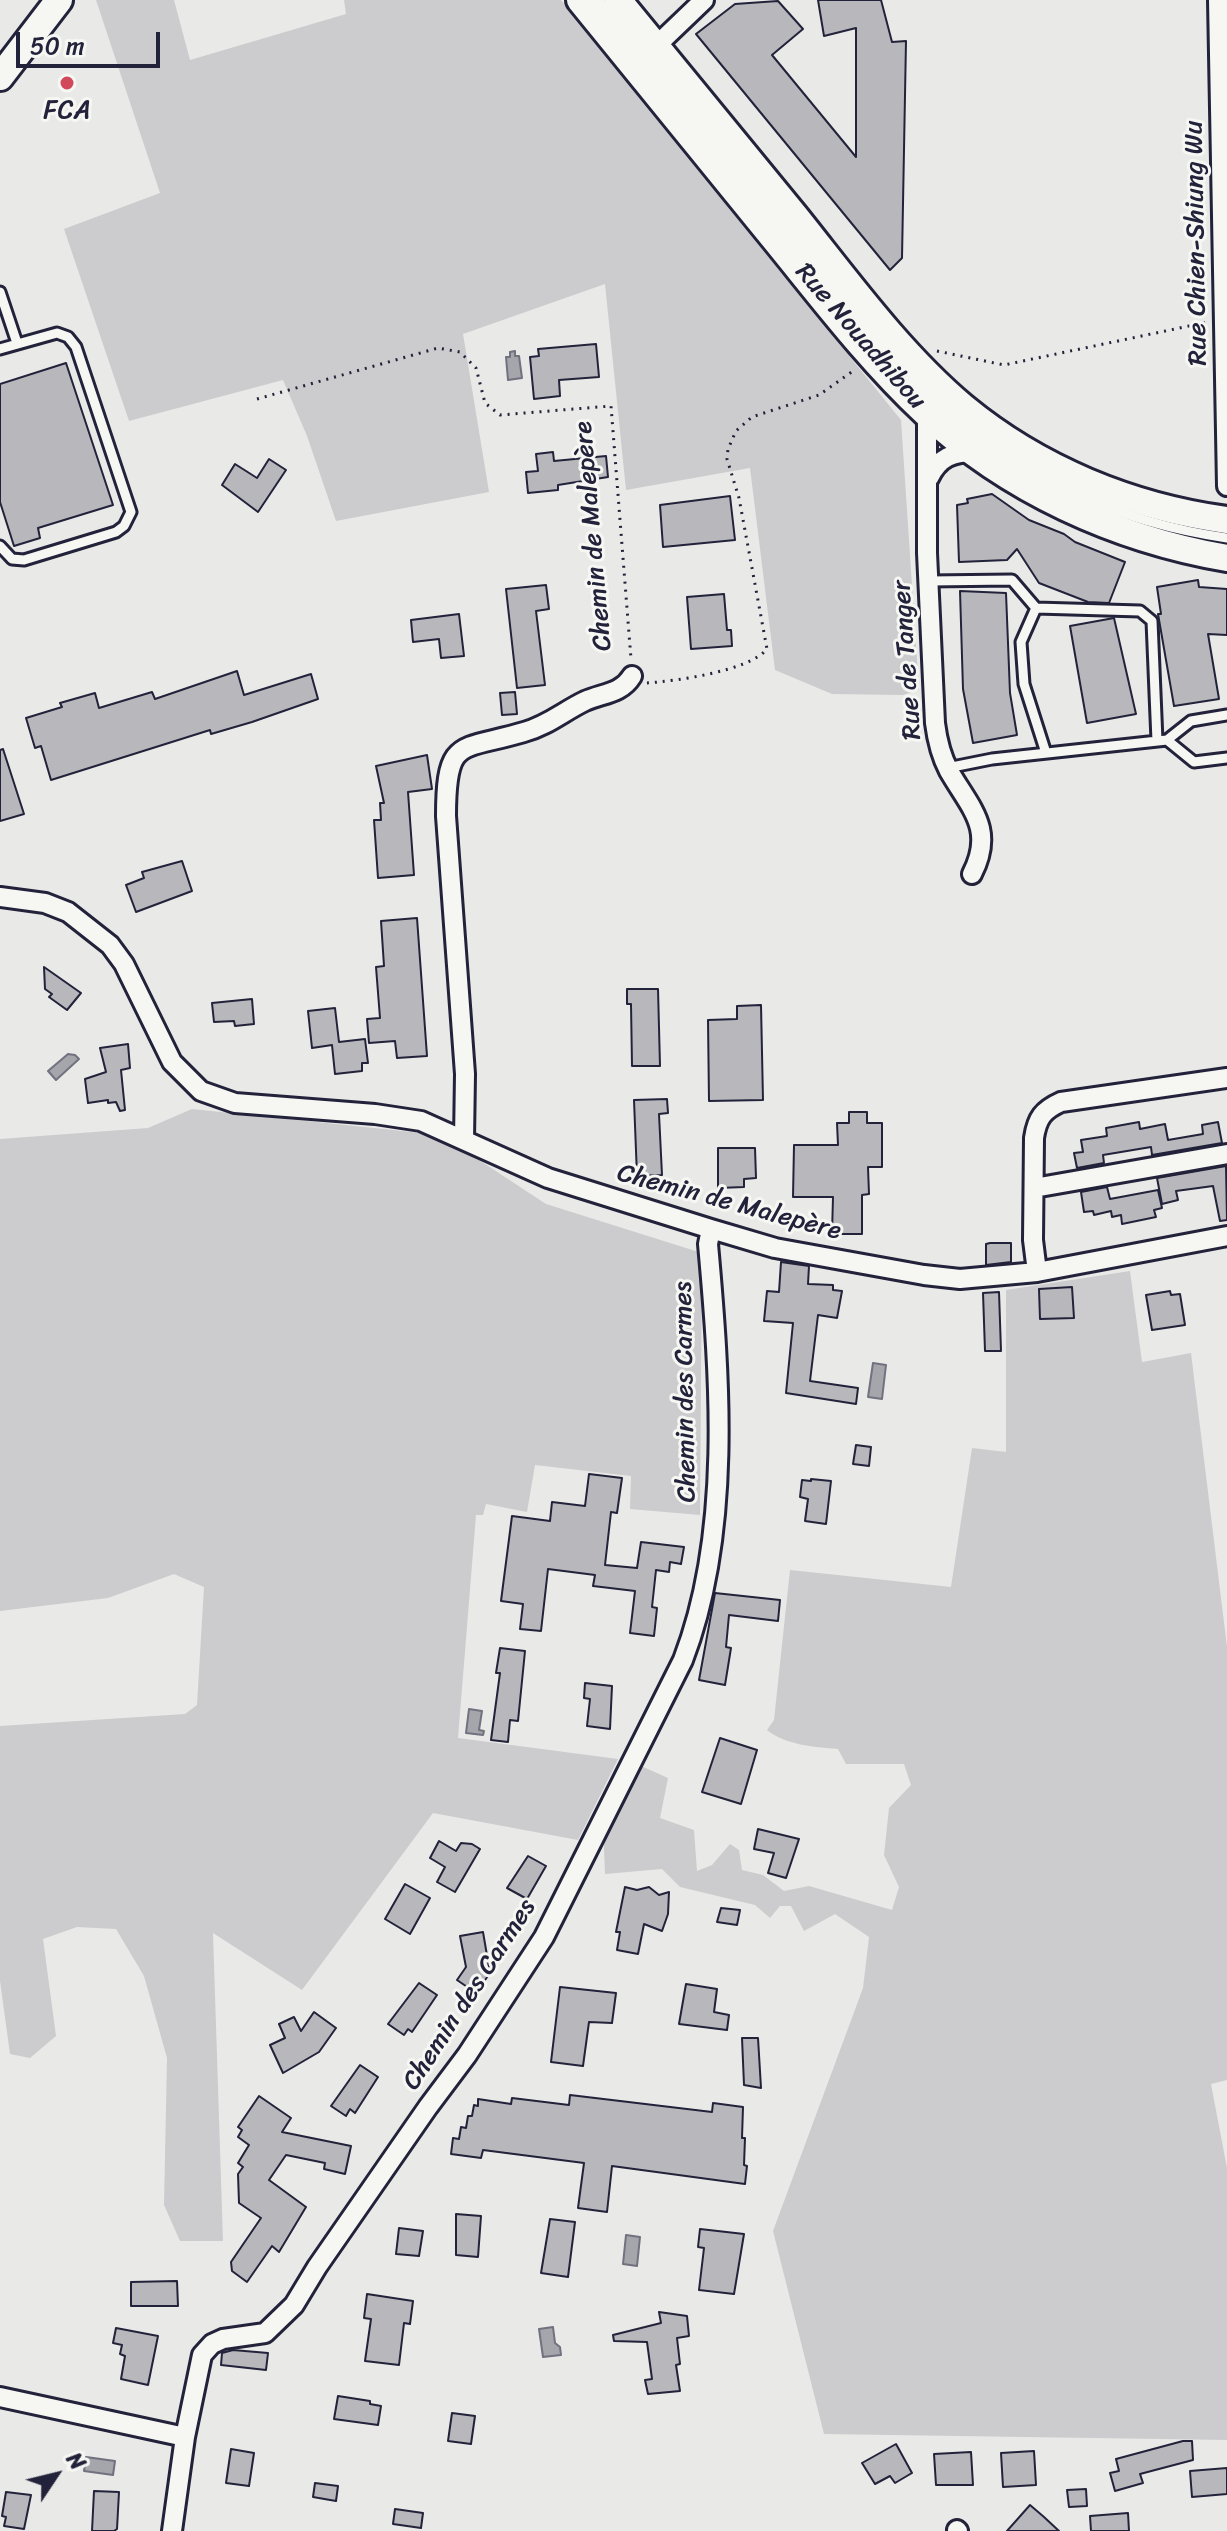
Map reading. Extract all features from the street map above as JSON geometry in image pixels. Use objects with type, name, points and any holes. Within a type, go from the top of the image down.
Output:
[{"type":"street","points":[[0,77],[59,0]]},
{"type":"street","name":"Rue Nouadhibou","points":[[580,0],[871,356],[927,414],[975,452],[1031,489],[1092,519],[1172,546],[1227,558]]},
{"type":"street","name":"Rue Nouadhibou","points":[[618,0],[906,350],[963,406],[1033,456],[1103,489],[1171,511],[1226,523]]},
{"type":"street","points":[[656,46],[704,0]]},
{"type":"street","name":"Rue Chien-Shiung Wu","points":[[1218,0],[1227,486]]},
{"type":"street","name":"Rue de Tanger","points":[[927,414],[935,723],[938,744],[947,768],[973,809],[980,827],[981,856],[972,874]]},
{"type":"street","points":[[929,478],[933,468],[951,454],[975,452]]},
{"type":"street","name":"Chemin de Malepère","points":[[464,1140],[465,1074],[446,816],[446,785],[452,762],[459,751],[473,743],[537,727],[585,701],[619,690],[632,676]]},
{"type":"street","name":"Chemin de Malepère","points":[[0,897],[45,903],[68,912],[110,945],[124,964],[172,1062],[201,1091],[235,1103],[406,1117],[548,1178],[711,1229],[775,1248],[924,1275],[975,1278],[1037,1272],[1227,1236]]},
{"type":"street","points":[[1037,1272],[1033,1240],[1036,1124],[1048,1108],[1061,1102],[1227,1078]]},
{"type":"street","points":[[1034,1188],[1227,1154]]},
{"type":"street","name":"Chemin des Carmes","points":[[172,2531],[185,2437],[202,2355],[212,2344],[223,2339],[265,2333],[294,2305],[317,2267],[467,2055],[544,1937],[683,1660],[696,1625],[713,1524],[717,1443],[716,1357],[708,1244],[711,1229]]},
{"type":"street","points":[[0,2397],[185,2437]]},
{"type":"lane","name":"Rue Nouadhibou","points":[[599,0],[853,312],[939,405],[998,450],[1058,486],[1142,520],[1226,523]]},
{"type":"lane","points":[[0,292],[17,343]]},
{"type":"lane","points":[[0,349],[57,333],[68,337],[76,347],[131,512],[124,526],[116,532],[24,560],[12,559],[0,546]]},
{"type":"lane","points":[[929,581],[1012,580],[1036,608],[1140,611],[1152,621],[1162,741]]},
{"type":"lane","points":[[1036,608],[1021,642],[1024,684],[1046,753]]},
{"type":"lane","points":[[947,768],[992,759],[1162,741],[1191,721],[1227,715]]},
{"type":"lane","points":[[1162,741],[1194,762],[1227,758]]},
{"type":"path","points":[[906,350],[917,347],[1004,365],[1224,319]]},
{"type":"path","name":"Chemin de Malepère","points":[[257,399],[438,348],[460,352],[476,368],[485,403],[500,415],[611,406],[632,676],[640,683],[663,682],[750,662],[767,649],[739,498],[727,459],[736,431],[752,417],[819,395],[839,383],[871,356]]},
{"type":"shaded area","points":[[96,0],[174,0],[190,60],[346,14],[344,0],[561,0],[901,420],[919,690],[903,695],[832,694],[775,670],[750,468],[626,490],[605,284],[463,334],[489,492],[336,521],[307,436],[283,380],[129,421],[64,229],[160,193]]},
{"type":"shaded area","points":[[515,351],[515,356],[519,356],[522,378],[508,380],[506,357]]},
{"type":"shaded area","points":[[68,1054],[79,1059],[56,1080],[48,1071]]},
{"type":"shaded area","points":[[192,1109],[441,1135],[546,1204],[702,1253],[700,1515],[630,1509],[631,1476],[535,1465],[527,1512],[486,1504],[483,1515],[476,1515],[458,1738],[618,1759],[578,1840],[433,1813],[302,1990],[213,1933],[223,2241],[180,2241],[164,2205],[167,2058],[144,1976],[116,1929],[77,1927],[43,1939],[56,2036],[30,2058],[10,2054],[0,1981],[0,1726],[185,1714],[197,1705],[204,1587],[174,1574],[108,1598],[0,1611],[0,1139],[148,1128]]},
{"type":"shaded area","points":[[1130,1271],[1142,1362],[1191,1353],[1227,1647],[1227,2080],[1211,2084],[1227,2168],[1227,2440],[824,2434],[773,2231],[863,1988],[869,1937],[835,1914],[804,1931],[791,1906],[780,1906],[770,1918],[755,1905],[680,1887],[662,1869],[605,1874],[603,1822],[639,1765],[668,1778],[660,1818],[694,1830],[697,1871],[712,1865],[730,1844],[739,1850],[742,1870],[763,1875],[784,1891],[809,1886],[892,1910],[899,1887],[884,1855],[889,1808],[911,1785],[904,1764],[846,1764],[838,1749],[791,1742],[767,1730],[774,1720],[790,1570],[951,1587],[972,1448],[1006,1452],[1006,1290]]},
{"type":"shaded area","points":[[873,1363],[886,1365],[882,1399],[868,1397]]},
{"type":"shaded area","points":[[469,1709],[482,1711],[479,1730],[484,1731],[483,1735],[466,1733]]},
{"type":"shaded area","points":[[626,2235],[640,2237],[637,2266],[623,2264]]},
{"type":"shaded area","points":[[553,2327],[555,2343],[560,2347],[561,2355],[543,2357],[539,2329]]},
{"type":"shaded area","points":[[86,2457],[115,2461],[113,2475],[84,2471]]},
{"type":"building","points":[[818,0],[881,0],[892,42],[906,41],[902,258],[890,270],[696,34],[735,4],[778,1],[803,29],[772,55],[856,157],[856,28],[824,36]]},
{"type":"building","points":[[596,344],[599,377],[559,380],[560,396],[534,399],[530,357],[539,356],[538,349]]},
{"type":"building","points":[[66,363],[113,505],[38,528],[40,538],[14,546],[0,502],[0,384]]},
{"type":"building","points":[[553,452],[554,461],[606,456],[608,477],[558,485],[558,490],[528,493],[526,472],[538,471],[536,454]]},
{"type":"building","points":[[269,459],[286,470],[258,512],[222,485],[235,464],[257,478]]},
{"type":"building","points":[[992,494],[1029,520],[1125,562],[1109,603],[1088,602],[1039,583],[1017,549],[1007,560],[959,562],[957,505],[968,503],[967,499]]},
{"type":"building","points":[[730,496],[735,540],[663,547],[660,505]]},
{"type":"building","points":[[1198,580],[1199,587],[1227,589],[1227,635],[1208,634],[1219,699],[1174,706],[1158,614],[1161,614],[1157,587]]},
{"type":"building","points":[[546,585],[549,609],[536,611],[545,685],[517,688],[506,589]]},
{"type":"building","points":[[960,591],[1006,593],[1010,693],[1017,735],[973,743],[963,689]]},
{"type":"building","points":[[724,594],[727,630],[731,630],[732,646],[691,649],[687,597]]},
{"type":"building","points":[[459,614],[464,656],[441,658],[439,639],[413,642],[411,620]]},
{"type":"building","points":[[1114,618],[1136,714],[1087,723],[1070,626]]},
{"type":"building","points":[[237,671],[244,695],[311,674],[318,699],[252,722],[211,734],[210,730],[51,780],[41,746],[35,748],[26,718],[62,707],[60,703],[95,693],[99,708],[152,692],[155,699]]},
{"type":"building","points":[[515,692],[517,714],[502,715],[500,693]]},
{"type":"building","points":[[3,749],[24,814],[0,821],[0,750]]},
{"type":"building","points":[[427,755],[432,789],[408,792],[414,875],[378,878],[374,820],[381,820],[380,803],[384,803],[376,766]]},
{"type":"building","points":[[182,861],[192,891],[136,912],[126,885],[144,878],[142,872]]},
{"type":"building","points":[[417,918],[427,1056],[397,1058],[395,1041],[369,1043],[367,1019],[380,1018],[376,967],[384,966],[381,921]]},
{"type":"building","points":[[44,967],[81,993],[67,1010],[49,997],[52,994],[45,989]]},
{"type":"building","points":[[627,989],[658,989],[660,1066],[632,1066],[631,1004],[627,1004]]},
{"type":"building","points":[[252,999],[254,1024],[235,1026],[234,1021],[214,1022],[212,1003]]},
{"type":"building","points":[[761,1005],[763,1100],[709,1101],[708,1020],[737,1019],[737,1006]]},
{"type":"building","points":[[335,1008],[339,1042],[365,1039],[368,1063],[362,1063],[362,1071],[335,1074],[332,1045],[312,1048],[308,1011]]},
{"type":"building","points":[[128,1044],[130,1068],[121,1070],[125,1110],[120,1111],[116,1102],[108,1103],[108,1100],[88,1103],[85,1079],[106,1072],[100,1048]]},
{"type":"building","points":[[667,1099],[668,1113],[659,1114],[662,1175],[637,1176],[634,1100]]},
{"type":"building","points":[[849,1112],[867,1112],[867,1123],[882,1123],[882,1167],[868,1167],[869,1194],[862,1195],[862,1234],[832,1234],[833,1197],[793,1197],[794,1145],[838,1145],[837,1123],[849,1123]]},
{"type":"building","points":[[1139,1122],[1140,1129],[1165,1124],[1168,1140],[1203,1134],[1202,1125],[1218,1122],[1222,1143],[1152,1155],[1151,1147],[1103,1155],[1104,1163],[1077,1168],[1074,1153],[1083,1152],[1081,1140],[1107,1136],[1106,1128]]},
{"type":"building","points":[[718,1148],[755,1148],[756,1178],[744,1179],[744,1187],[718,1188]]},
{"type":"building","points":[[1226,1166],[1227,1220],[1220,1221],[1213,1186],[1176,1191],[1178,1200],[1162,1204],[1157,1178]]},
{"type":"building","points":[[1107,1187],[1110,1199],[1158,1190],[1162,1208],[1154,1210],[1156,1217],[1122,1224],[1121,1215],[1112,1217],[1111,1211],[1094,1215],[1093,1211],[1084,1212],[1081,1192]]},
{"type":"building","points":[[1011,1243],[1011,1262],[986,1265],[986,1244]]},
{"type":"building","points":[[781,1262],[809,1266],[808,1284],[833,1285],[833,1290],[842,1291],[837,1318],[818,1315],[810,1381],[858,1388],[856,1404],[786,1393],[793,1323],[764,1321],[767,1291],[779,1292]]},
{"type":"building","points":[[1072,1287],[1074,1318],[1040,1319],[1039,1289]]},
{"type":"building","points":[[1170,1291],[1171,1295],[1180,1294],[1185,1325],[1152,1330],[1146,1295]]},
{"type":"building","points":[[999,1292],[1001,1351],[985,1351],[983,1293]]},
{"type":"building","points":[[856,1445],[871,1447],[869,1466],[853,1464]]},
{"type":"building","points":[[589,1474],[622,1478],[617,1513],[611,1512],[605,1565],[637,1568],[641,1542],[684,1547],[681,1564],[670,1562],[669,1572],[656,1570],[652,1607],[657,1608],[654,1636],[630,1633],[635,1591],[593,1586],[595,1575],[548,1569],[541,1631],[520,1629],[523,1604],[501,1601],[512,1516],[550,1521],[552,1502],[585,1506]]},
{"type":"building","points":[[802,1480],[831,1481],[826,1524],[805,1521],[808,1499],[800,1497]]},
{"type":"building","points":[[715,1593],[780,1600],[778,1621],[729,1615],[726,1647],[731,1648],[725,1685],[699,1680]]},
{"type":"building","points":[[500,1648],[525,1651],[518,1721],[510,1720],[508,1742],[491,1740],[500,1673],[496,1673]]},
{"type":"building","points":[[585,1683],[612,1686],[610,1729],[587,1726],[590,1699],[584,1698]]},
{"type":"building","points":[[720,1738],[757,1750],[741,1804],[702,1792]]},
{"type":"building","points":[[758,1829],[799,1839],[786,1878],[768,1873],[774,1853],[754,1849]]},
{"type":"building","points":[[439,1841],[456,1851],[461,1843],[480,1849],[455,1892],[437,1882],[445,1867],[430,1858]]},
{"type":"building","points":[[528,1856],[546,1866],[527,1899],[507,1888]]},
{"type":"building","points":[[405,1884],[430,1898],[410,1934],[385,1919]]},
{"type":"building","points":[[625,1887],[637,1890],[649,1887],[659,1895],[669,1892],[668,1914],[662,1931],[644,1924],[638,1954],[617,1950],[620,1932],[616,1932]]},
{"type":"building","points":[[721,1908],[740,1910],[737,1925],[717,1922]]},
{"type":"building","points":[[483,1932],[490,1973],[476,1993],[457,1980],[466,1967],[460,1936]]},
{"type":"building","points":[[419,1983],[437,1995],[412,2032],[408,2029],[404,2035],[388,2024]]},
{"type":"building","points":[[686,1984],[717,1989],[714,2012],[729,2015],[727,2030],[679,2024]]},
{"type":"building","points":[[560,1987],[616,1993],[612,2023],[589,2022],[583,2066],[551,2062]]},
{"type":"building","points":[[314,2012],[336,2028],[319,2052],[283,2073],[270,2045],[285,2038],[279,2024],[294,2017],[301,2031]]},
{"type":"building","points":[[742,2038],[758,2038],[761,2088],[744,2085]]},
{"type":"building","points":[[360,2065],[378,2077],[355,2113],[350,2109],[346,2116],[331,2106]]},
{"type":"building","points":[[570,2095],[712,2112],[713,2103],[743,2107],[742,2138],[745,2138],[744,2165],[747,2166],[745,2184],[612,2166],[607,2212],[578,2208],[584,2163],[483,2150],[481,2158],[451,2154],[453,2138],[459,2139],[461,2127],[466,2128],[468,2116],[472,2116],[474,2105],[478,2106],[478,2099],[511,2104],[512,2098],[569,2105]]},
{"type":"building","points":[[259,2096],[291,2118],[282,2132],[351,2146],[345,2174],[324,2169],[325,2163],[286,2155],[269,2180],[306,2207],[279,2252],[272,2246],[247,2282],[232,2271],[231,2262],[261,2218],[239,2203],[238,2174],[243,2167],[238,2163],[249,2145],[238,2137],[242,2130],[238,2127]]},
{"type":"building","points":[[456,2214],[481,2216],[478,2257],[456,2255]]},
{"type":"building","points":[[550,2219],[575,2222],[568,2277],[541,2273]]},
{"type":"building","points":[[399,2228],[423,2231],[419,2256],[396,2254]]},
{"type":"building","points":[[700,2229],[744,2234],[734,2294],[699,2290],[704,2248],[698,2247]]},
{"type":"building","points":[[177,2281],[178,2306],[131,2306],[131,2282]]},
{"type":"building","points":[[367,2294],[413,2301],[410,2324],[404,2323],[399,2365],[365,2361],[371,2319],[364,2318]]},
{"type":"building","points":[[659,2312],[687,2316],[689,2336],[677,2338],[680,2364],[676,2365],[680,2391],[648,2394],[645,2380],[652,2379],[647,2342],[614,2341],[613,2335],[661,2323]]},
{"type":"building","points":[[116,2328],[158,2336],[148,2385],[121,2379],[125,2356],[120,2354],[122,2345],[113,2343]]},
{"type":"building","points":[[233,2350],[268,2353],[266,2370],[221,2365],[222,2353]]},
{"type":"building","points":[[338,2396],[381,2406],[378,2425],[334,2419]]},
{"type":"building","points":[[452,2413],[475,2416],[471,2444],[448,2441]]},
{"type":"building","points":[[1192,2441],[1193,2460],[1140,2474],[1143,2483],[1115,2491],[1110,2473],[1119,2471],[1116,2459]]},
{"type":"building","points":[[896,2444],[912,2473],[895,2483],[890,2476],[875,2484],[862,2463]]},
{"type":"building","points":[[231,2449],[254,2453],[249,2486],[226,2483]]},
{"type":"building","points":[[1034,2451],[1036,2485],[1003,2487],[1001,2453]]},
{"type":"building","points":[[971,2452],[973,2485],[936,2485],[934,2454]]},
{"type":"building","points":[[1227,2468],[1227,2494],[1192,2497],[1190,2471]]},
{"type":"building","points":[[315,2483],[338,2486],[336,2501],[313,2497]]},
{"type":"building","points":[[1086,2489],[1087,2506],[1069,2507],[1067,2490]]},
{"type":"building","points":[[94,2491],[119,2492],[117,2529],[114,2531],[92,2531]]},
{"type":"building","points":[[6,2492],[31,2495],[24,2529],[4,2526],[6,2517],[2,2516]]},
{"type":"building","points":[[1030,2505],[1044,2517],[1059,2531],[1007,2531]]},
{"type":"building","points":[[395,2509],[423,2513],[421,2528],[393,2524]]},
{"type":"building","points":[[1128,2513],[1129,2531],[1091,2531],[1090,2516]]},
{"type":"place","name":"FCA","points":[[67,83]]}]
